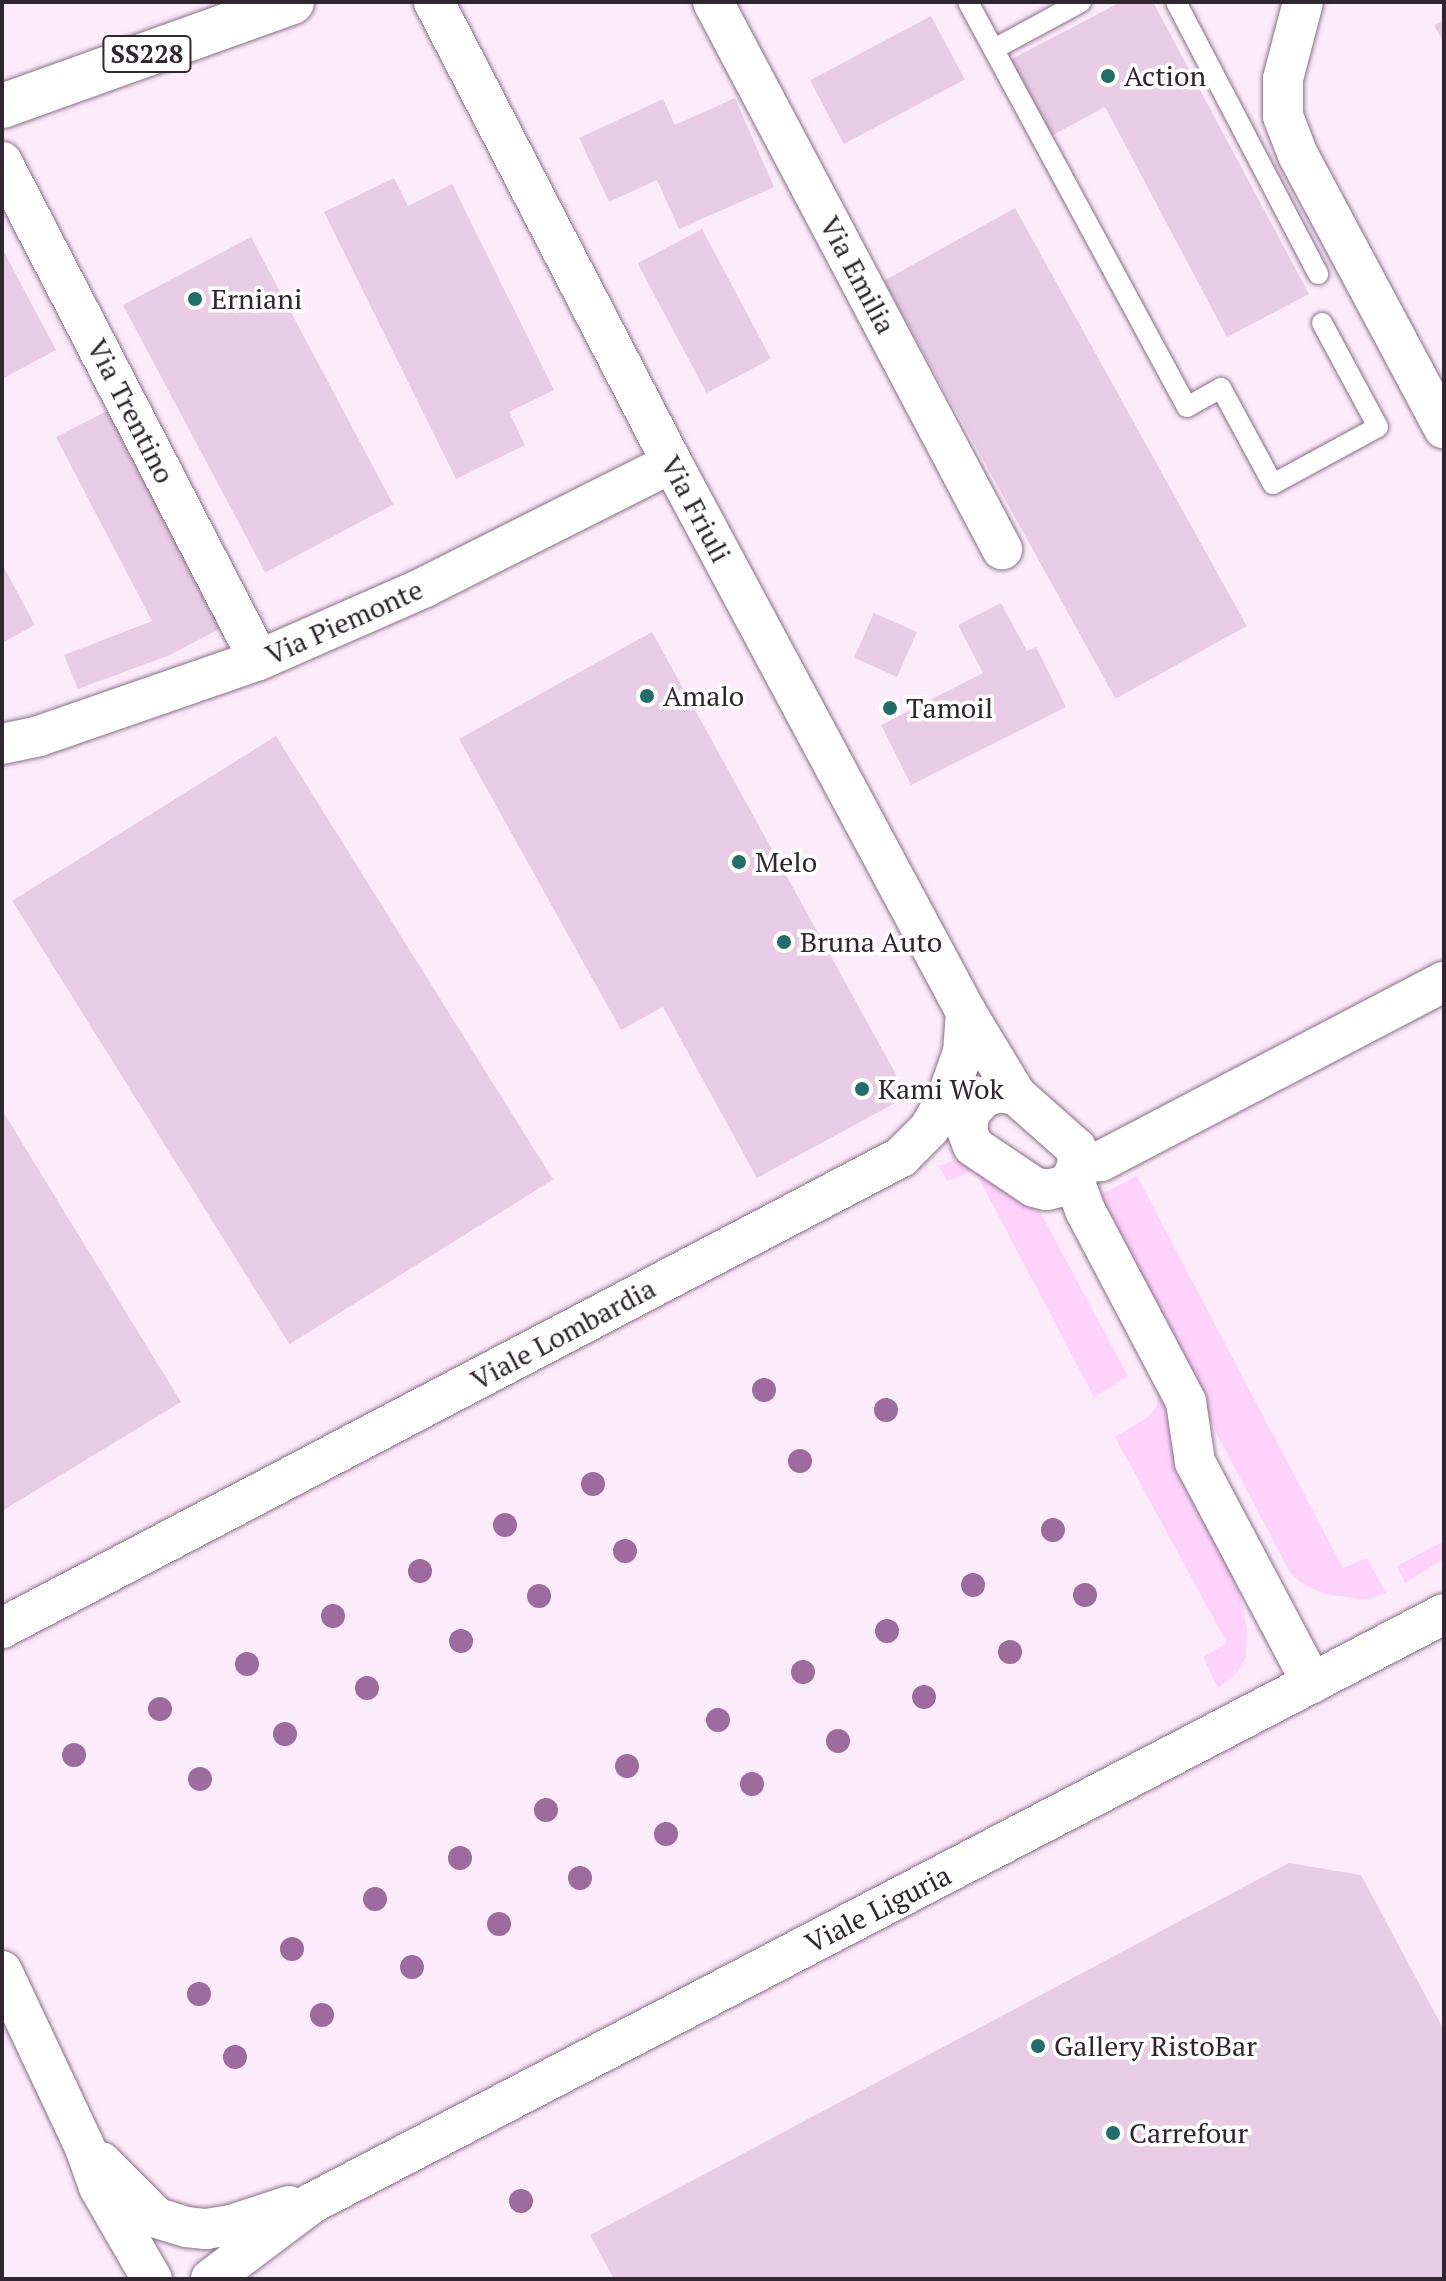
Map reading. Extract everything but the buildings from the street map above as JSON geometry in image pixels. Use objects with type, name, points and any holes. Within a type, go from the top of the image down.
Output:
[{"type":"main road","name":"SS228","points":[[2,106],[292,2]]},
{"type":"street","name":"Via Friuli","points":[[434,2],[672,463],[966,1012],[990,1101]]},
{"type":"street","name":"Via Emilia","points":[[713,2],[1002,549]]},
{"type":"street","points":[[1303,2],[1283,79],[1283,116],[1298,155],[1444,428]]},
{"type":"street","name":"Via Trentino","points":[[2,162],[259,660]]},
{"type":"street","name":"Via Piemonte","points":[[2,744],[39,736],[259,660],[425,587],[672,463]]},
{"type":"street","points":[[990,1101],[967,1130],[973,1146],[1034,1187],[1055,1190],[1076,1170],[1101,1161],[1444,982]]},
{"type":"street","name":"Viale Lombardia","points":[[2,1628],[901,1157],[929,1129],[946,1100],[963,1052],[966,1012]]},
{"type":"street","points":[[990,1101],[1068,1138],[1076,1148],[1076,1170],[1086,1212],[1186,1402],[1195,1462],[1312,1683]]},
{"type":"street","points":[[929,1129],[990,1101]]},
{"type":"street","name":"Viale Liguria","points":[[312,2203],[1444,1614]]},
{"type":"street","points":[[2,1971],[84,2145],[99,2187],[152,2279]]},
{"type":"street","points":[[84,2145],[157,2218],[186,2227],[206,2229],[231,2225],[270,2209],[312,2203]]},
{"type":"street","points":[[211,2279],[312,2203]]},
{"type":"lane","points":[[968,2],[1187,407],[1221,388],[1273,484],[1378,427],[1322,323]]},
{"type":"lane","points":[[994,49],[1081,2]]},
{"type":"lane","points":[[1176,2],[1318,274]]},
{"type":"shaded area","points":[[956,1160],[972,1164],[1036,1204],[1128,1376],[1094,1397],[975,1171],[947,1181],[939,1166]]},
{"type":"shaded area","points":[[1137,1176],[1343,1568],[1367,1558],[1386,1593],[1365,1600],[1326,1594],[1301,1583],[1290,1572],[1092,1199]]},
{"type":"shaded area","points":[[1157,1373],[1242,1602],[1247,1628],[1246,1657],[1238,1672],[1218,1688],[1203,1657],[1227,1643],[1115,1437],[1148,1417],[1157,1406]]},
{"type":"shaded area","points":[[1444,1541],[1444,1559],[1405,1583],[1397,1566]]},
{"type":"place","name":"Action","points":[[1108,76]]},
{"type":"place","name":"Erniani","points":[[195,299]]},
{"type":"place","name":"Amalo","points":[[647,696]]},
{"type":"place","name":"Tamoil","points":[[890,708]]},
{"type":"place","name":"Melo","points":[[739,862]]},
{"type":"place","name":"Bruna Auto","points":[[784,942]]},
{"type":"place","name":"Kami Wok","points":[[862,1089]]},
{"type":"place","name":"Gallery RistoBar","points":[[1038,2046]]},
{"type":"place","name":"Carrefour","points":[[1113,2133]]}]
